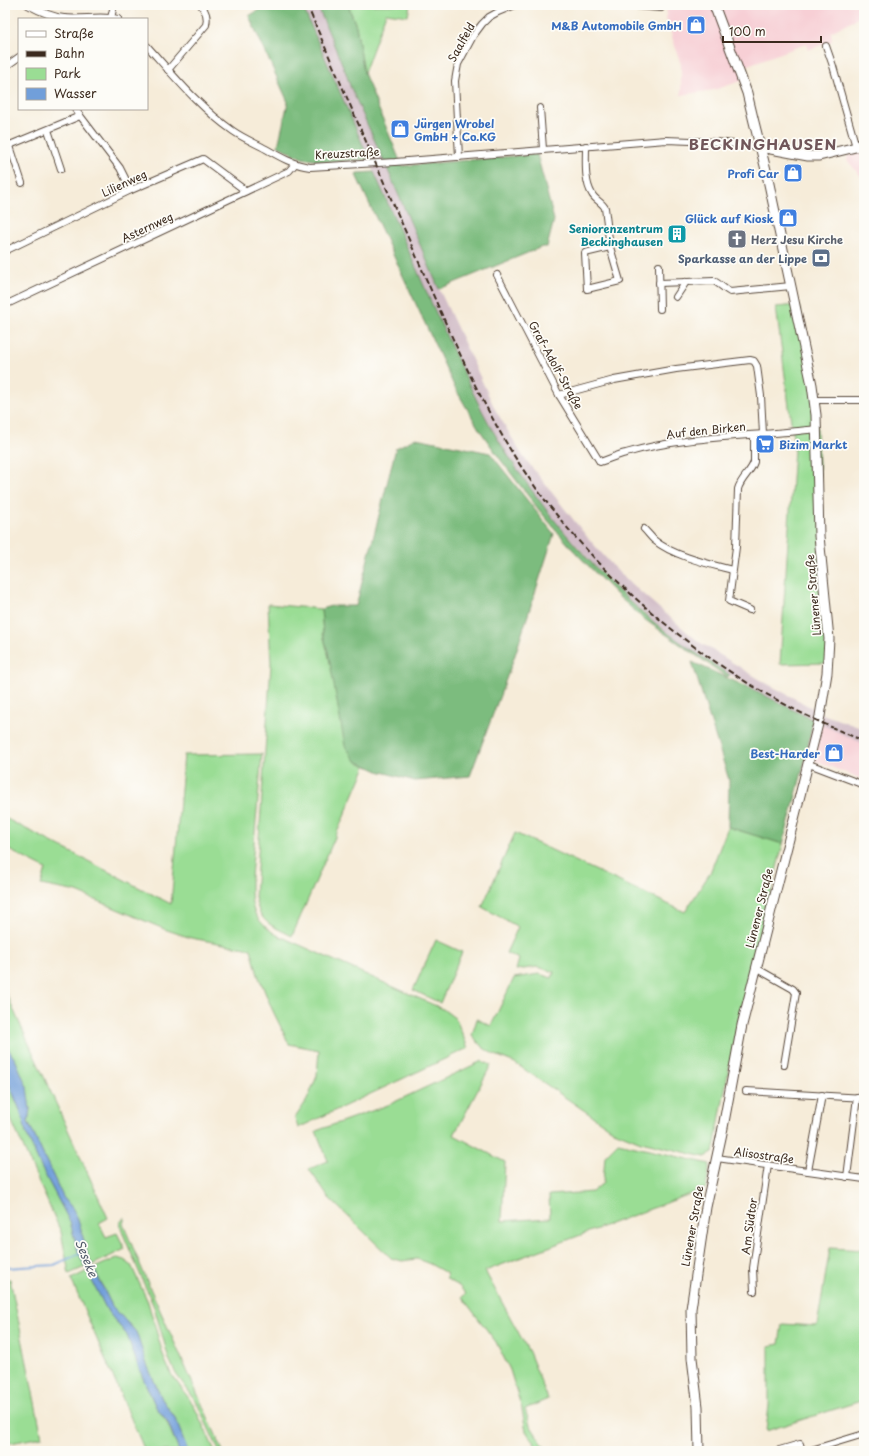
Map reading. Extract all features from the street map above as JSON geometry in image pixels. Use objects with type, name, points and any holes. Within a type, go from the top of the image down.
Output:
[{"type":"main road","name":"Lünener Straße","points":[[699,1451],[698,1407],[692,1358],[691,1309],[706,1208],[742,1025],[809,764],[823,701],[829,650],[819,536],[815,400],[791,286],[747,93],[714,5]]},
{"type":"main road","name":"Kreuzstraße","points":[[760,147],[808,156],[819,156],[860,146]]},
{"type":"street","points":[[28,5],[44,13],[61,18]]},
{"type":"street","points":[[114,5],[115,18]]},
{"type":"street","points":[[168,70],[206,25],[208,20],[201,5]]},
{"type":"street","name":"Saalfeld","points":[[459,156],[456,81],[458,64],[473,36],[482,24],[489,17],[515,5]]},
{"type":"street","points":[[624,5],[660,8]]},
{"type":"street","name":"Kreuzstraße","points":[[826,46],[860,146]]},
{"type":"street","name":"Kreuzstraße","points":[[148,47],[196,101],[226,126],[294,164],[310,167],[395,162],[666,140],[711,142],[760,147]]},
{"type":"street","points":[[5,67],[18,58]]},
{"type":"street","points":[[540,108],[543,149]]},
{"type":"street","points":[[76,110],[120,168],[131,190]]},
{"type":"street","points":[[22,183],[7,146],[80,116]]},
{"type":"street","points":[[48,130],[61,169]]},
{"type":"street","points":[[586,146],[588,182],[592,194],[605,208],[610,247],[620,281],[587,289],[585,253],[610,247]]},
{"type":"street","name":"Lilienweg","points":[[5,251],[131,190],[203,159],[246,191]]},
{"type":"street","name":"Asternweg","points":[[5,305],[289,171],[294,164]]},
{"type":"street","points":[[659,266],[660,309]]},
{"type":"street","name":"Graf-Adolf-Straße","points":[[497,275],[559,395],[600,462]]},
{"type":"street","points":[[659,283],[714,281],[730,292],[791,286]]},
{"type":"street","points":[[676,297],[686,282]]},
{"type":"street","points":[[559,395],[614,380],[668,370],[750,360],[757,366],[764,434]]},
{"type":"street","points":[[815,400],[864,400]]},
{"type":"street","name":"Auf den Birken","points":[[600,462],[625,453],[656,446],[713,438],[816,429]]},
{"type":"street","points":[[750,610],[729,601],[736,547],[738,489],[740,483],[754,462],[754,435]]},
{"type":"street","points":[[644,528],[654,540],[668,549],[732,570]]},
{"type":"street","points":[[809,764],[864,785]]},
{"type":"street","points":[[756,968],[793,989],[796,993],[784,1065]]},
{"type":"street","points":[[746,1091],[864,1098]]},
{"type":"street","name":"Alisostraße","points":[[808,1171],[822,1095]]},
{"type":"street","points":[[847,1177],[856,1097]]},
{"type":"street","name":"Alisostraße","points":[[717,1158],[864,1179]]},
{"type":"street","name":"Am Südtor","points":[[754,1291],[753,1268],[768,1165]]},
{"type":"street","points":[[808,1451],[864,1434]]},
{"type":"street","points":[[776,1451],[800,1444],[802,1451]]},
{"type":"shaded area","points":[[302,5],[317,5],[346,73],[350,86],[439,289],[495,409],[522,455],[588,538],[621,575],[699,642],[764,682],[825,715],[864,729],[864,744],[822,725],[756,691],[692,651],[651,619],[626,597],[594,565],[555,521],[531,490],[508,456],[476,401],[433,309]]},
{"type":"shaded area","points":[[667,5],[864,5],[864,10],[859,17],[831,32],[832,41],[808,50],[806,44],[745,66],[741,81],[714,90],[681,95],[681,65],[666,18]]},
{"type":"shaded area","points":[[864,151],[864,180],[847,160],[848,156]]},
{"type":"shaded area","points":[[813,720],[864,744],[864,780],[806,757]]},
{"type":"green space","points":[[267,5],[302,5],[369,159],[325,162],[302,158],[278,146],[288,102],[249,16]]},
{"type":"green space","points":[[317,5],[348,5],[356,26],[364,73],[402,166],[537,154],[554,220],[547,247],[542,247],[439,289],[350,86],[346,73]]},
{"type":"green space","points":[[348,5],[410,5],[408,16],[386,13],[364,73],[356,26]]},
{"type":"green space","points":[[374,172],[472,391],[496,436],[528,486],[585,556],[628,599],[650,619],[670,634],[730,675],[727,677],[644,619],[618,596],[574,551],[539,510],[500,459],[479,429],[455,388],[356,175],[357,173]]},
{"type":"green space","points":[[799,305],[815,392],[830,663],[780,664],[794,449],[776,307]]},
{"type":"green space","points":[[416,438],[490,453],[554,534],[515,655],[470,776],[415,781],[378,771],[356,761],[345,746],[328,652],[323,634],[321,609],[331,606],[356,606],[396,448]]},
{"type":"green space","points":[[268,604],[321,609],[323,634],[356,761],[366,766],[292,936],[272,926],[263,918],[257,906],[255,897],[271,664]]},
{"type":"green space","points":[[692,662],[756,691],[813,720],[806,757],[783,844],[728,827],[729,780]]},
{"type":"green space","points":[[262,754],[251,877],[251,896],[256,916],[275,934],[443,1009],[456,1019],[468,1048],[298,1128],[295,1118],[307,1100],[317,1076],[319,1050],[289,1044],[258,975],[251,949],[191,938],[164,929],[77,892],[41,885],[46,869],[5,848],[5,818],[171,904],[184,755]]},
{"type":"green space","points":[[728,827],[783,844],[737,1026],[713,1153],[705,1157],[641,1142],[614,1131],[515,1063],[493,1054],[482,1047],[472,1035],[477,1019],[491,1026],[514,978],[539,974],[552,978],[554,972],[538,967],[516,970],[519,959],[506,953],[518,927],[482,907],[515,833],[685,912],[710,873]]},
{"type":"green space","points":[[436,940],[462,952],[440,1003],[413,990]]},
{"type":"green space","points":[[5,991],[108,1218],[99,1223],[106,1237],[117,1233],[125,1249],[92,1265],[88,1257],[78,1219],[73,1209],[63,1197],[28,1122],[30,1109],[16,1061],[5,1044]]},
{"type":"green space","points":[[482,1061],[491,1065],[454,1135],[505,1162],[502,1221],[550,1218],[549,1195],[592,1192],[603,1183],[605,1156],[618,1143],[710,1164],[706,1188],[485,1271],[529,1352],[548,1399],[525,1409],[530,1425],[547,1451],[539,1451],[526,1431],[522,1409],[510,1370],[496,1342],[462,1297],[466,1294],[459,1286],[447,1279],[446,1273],[430,1264],[417,1259],[402,1261],[391,1258],[328,1197],[309,1169],[328,1161],[316,1131],[388,1105]]},
{"type":"green space","points":[[5,1074],[22,1115],[26,1133],[40,1165],[70,1222],[78,1251],[85,1267],[69,1274],[61,1232],[5,1106]]},
{"type":"green space","points":[[125,1217],[123,1224],[223,1451],[219,1451],[196,1401],[176,1374],[169,1359],[154,1307],[121,1229],[120,1221]]},
{"type":"green space","points":[[830,1248],[864,1250],[864,1400],[766,1431],[769,1405],[769,1346],[779,1344],[782,1324],[817,1326]]},
{"type":"green space","points":[[117,1258],[124,1260],[131,1265],[148,1302],[164,1358],[171,1374],[193,1404],[215,1451],[188,1451],[175,1418],[162,1399],[147,1365],[136,1332],[112,1306],[94,1268]]},
{"type":"green space","points":[[87,1271],[108,1312],[127,1335],[139,1369],[156,1407],[167,1422],[179,1451],[145,1451],[71,1279]]},
{"type":"green space","points":[[5,1279],[10,1279],[42,1437],[5,1444]]},
{"type":"water","name":"Seseke","points":[[5,1044],[16,1061],[27,1087],[30,1109],[28,1122],[63,1197],[73,1209],[78,1219],[88,1257],[112,1306],[136,1332],[147,1365],[162,1399],[175,1418],[188,1451],[179,1451],[168,1422],[156,1407],[139,1369],[127,1335],[108,1312],[78,1251],[70,1222],[40,1165],[26,1133],[22,1115],[5,1074]]},
{"type":"waterway","name":"Seseke","points":[[5,1268],[54,1265],[81,1253]]},
{"type":"railway","points":[[307,5],[425,277],[472,380],[513,454],[538,491],[597,561],[665,624],[701,652],[739,677],[788,706],[864,741]]},
{"type":"place","name":"M&B Automobile GmbH","points":[[696,25]]},
{"type":"place","name":"Jürgen Wrobel GmbH + Co.KG","points":[[400,129]]},
{"type":"place","name":"Profi Car","points":[[793,173]]},
{"type":"place","name":"Glück auf Kiosk","points":[[788,218]]},
{"type":"place","name":"Seniorenzentrum Beckinghausen","points":[[677,234]]},
{"type":"place","name":"Herz Jesu Kirche","points":[[737,239]]},
{"type":"place","name":"Sparkasse an der Lippe","points":[[821,258]]},
{"type":"place","name":"Bizim Markt","points":[[765,444]]},
{"type":"place","name":"Best-Harder","points":[[834,753]]},
{"type":"district","name":"BECKINGHAUSEN","points":[[763,143]]}]
